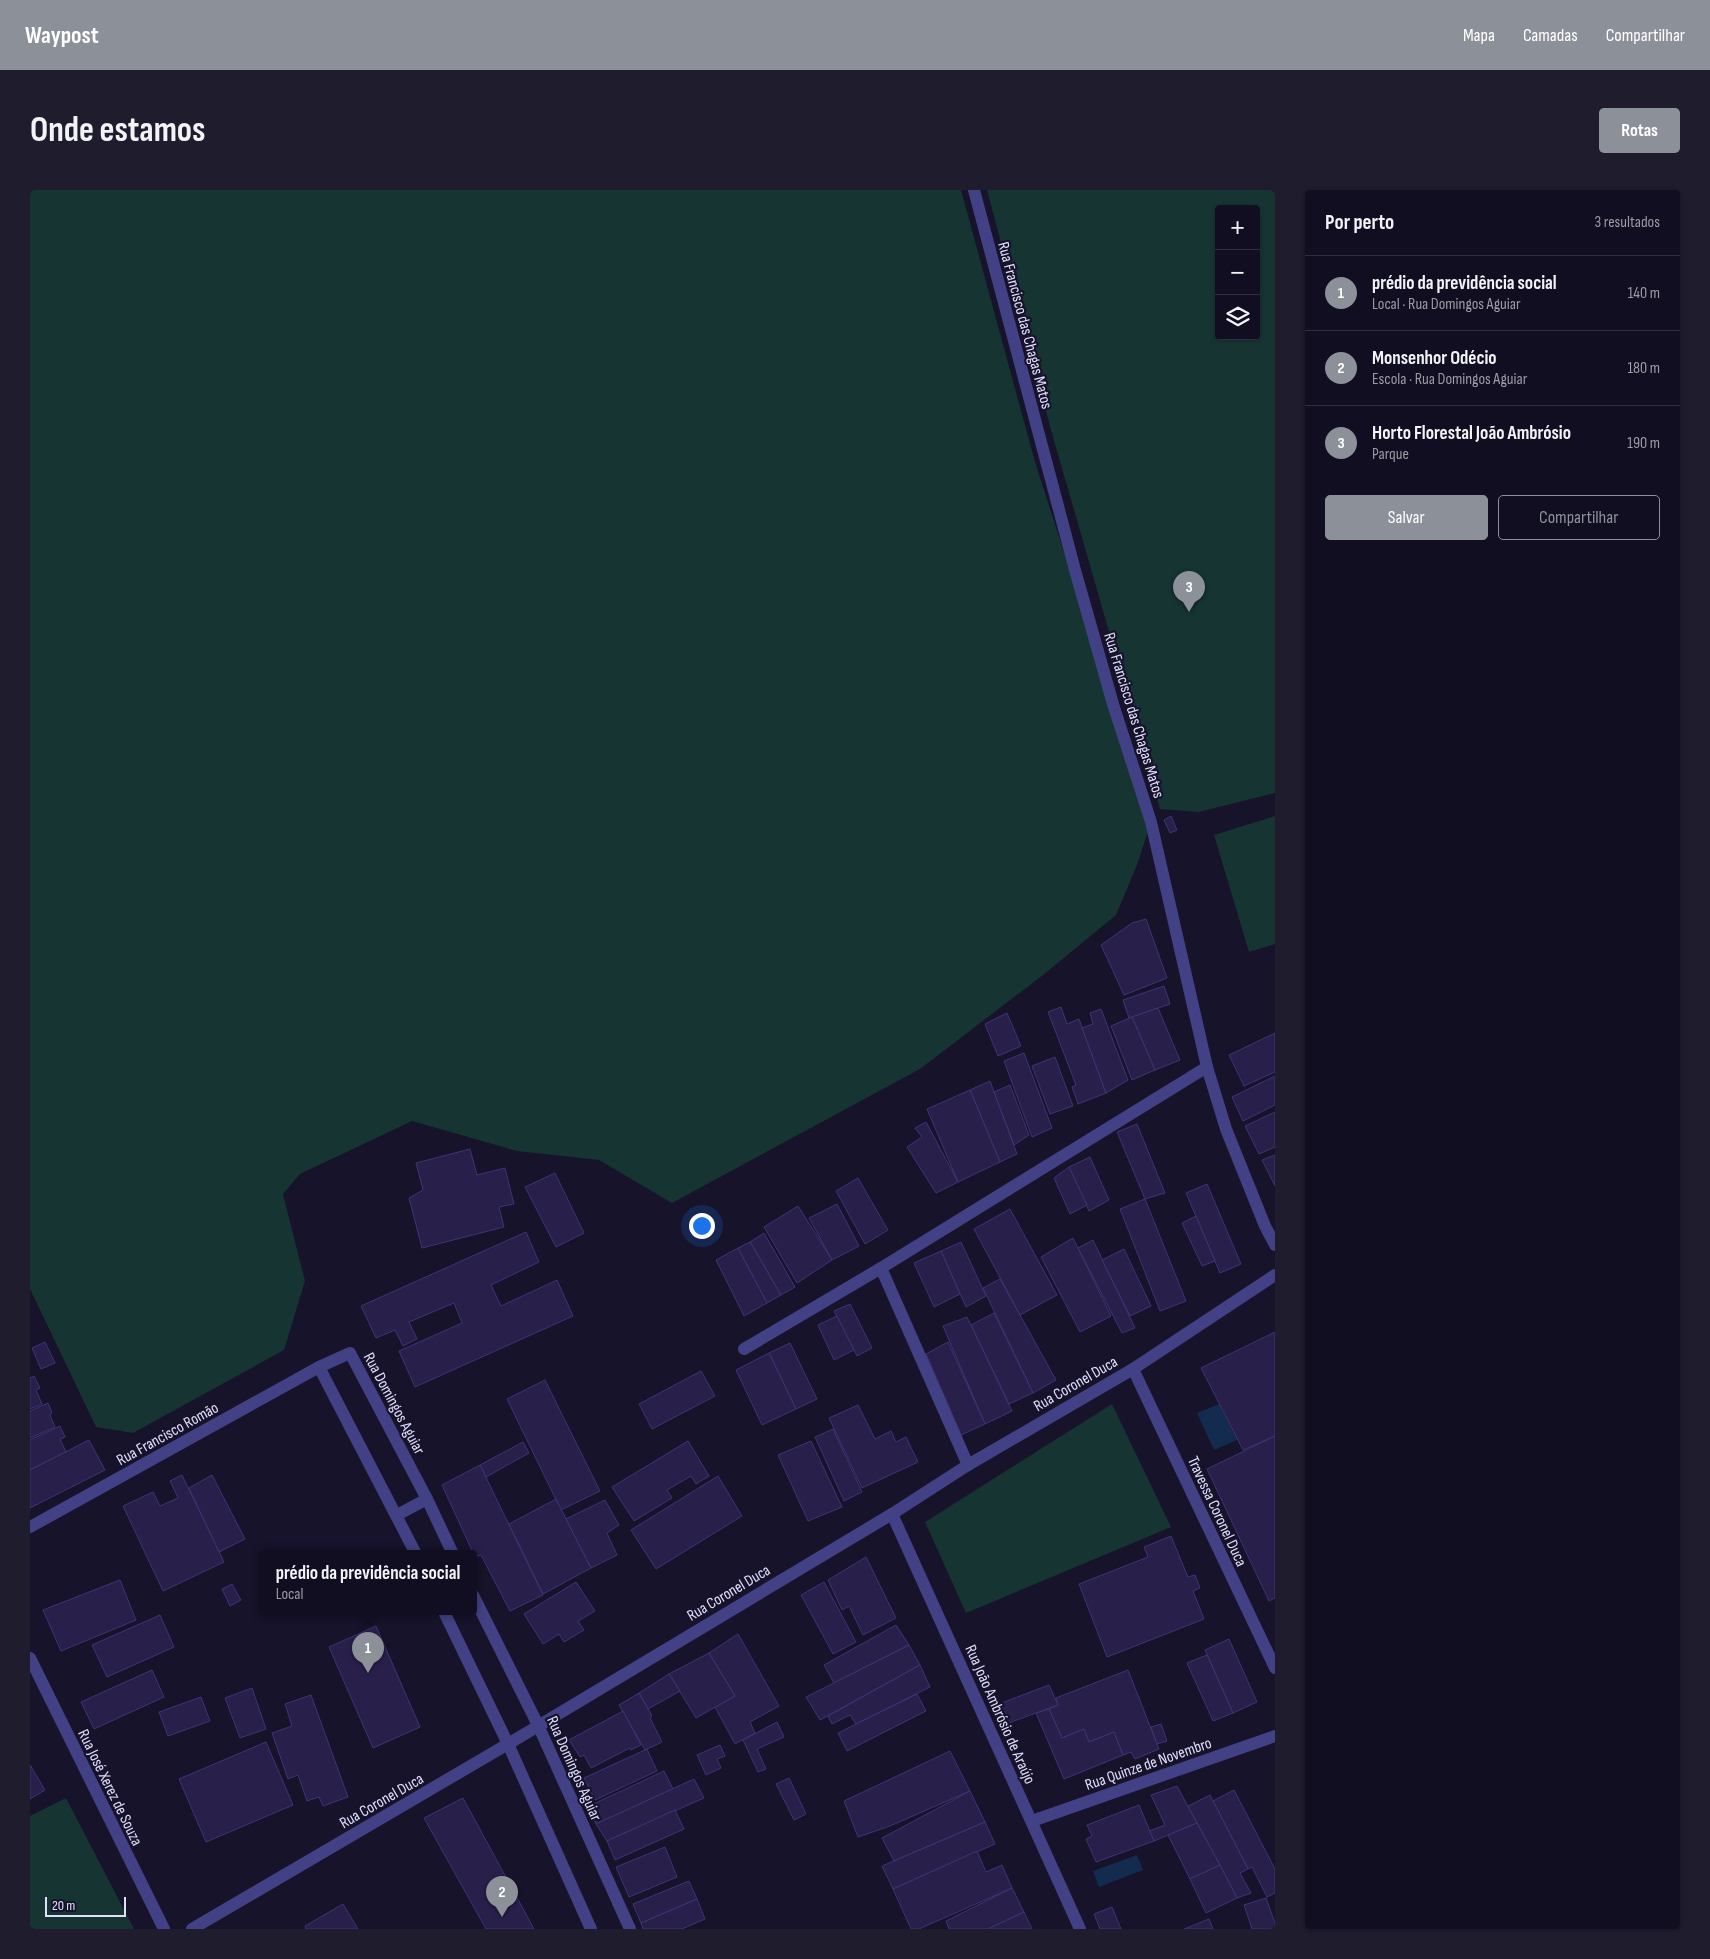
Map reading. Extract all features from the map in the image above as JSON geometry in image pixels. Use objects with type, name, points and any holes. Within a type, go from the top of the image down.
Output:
[{"type":"street","name":"Rua Francisco das Chagas Matos","points":[[974,190],[1075,570],[1113,704],[1151,822],[1207,1067],[1226,1130],[1265,1226],[1275,1245]]},
{"type":"street","points":[[744,1348],[881,1268],[1207,1067]]},
{"type":"street","points":[[881,1268],[968,1465]]},
{"type":"street","name":"Rua Coronel Duca","points":[[192,1929],[508,1744],[892,1514],[968,1465],[1133,1369],[1275,1275]]},
{"type":"street","name":"Rua Domingos Aguiar","points":[[319,1367],[350,1352],[427,1499],[451,1550]]},
{"type":"street","points":[[319,1367],[398,1515],[414,1550]]},
{"type":"street","name":"Rua Francisco Romão","points":[[30,1527],[319,1367]]},
{"type":"street","name":"Travessa Coronel Duca","points":[[1133,1369],[1275,1668]]},
{"type":"street","points":[[398,1515],[427,1499]]},
{"type":"street","name":"Rua João Ambrósio de Araújo","points":[[892,1514],[1080,1929]]},
{"type":"street","name":"Rua Domingos Aguiar","points":[[477,1603],[538,1725],[630,1929]]},
{"type":"street","points":[[445,1615],[508,1744],[591,1929]]},
{"type":"street","name":"Rua José Xerez de Souza","points":[[30,1658],[164,1929]]},
{"type":"street","name":"Rua Quinze de Novembro","points":[[1032,1821],[1275,1736]]},
{"type":"green space","points":[[30,190],[961,190],[1035,462],[1151,822],[1137,865],[1116,915],[1043,975],[920,1069],[672,1203],[599,1160],[517,1151],[412,1121],[300,1174],[283,1194],[305,1281],[284,1350],[133,1433],[96,1427],[30,1289]]},
{"type":"green space","points":[[987,190],[1275,190],[1275,793],[1199,812],[1160,809],[1051,430]]},
{"type":"green space","points":[[1275,816],[1275,944],[1249,952],[1214,835]]},
{"type":"green space","points":[[1112,1404],[1171,1527],[966,1613],[925,1522]]},
{"type":"green space","points":[[66,1798],[134,1929],[30,1929],[30,1816]]},
{"type":"water","points":[[1219,1404],[1237,1440],[1214,1450],[1197,1413]]},
{"type":"water","points":[[1137,1855],[1143,1870],[1099,1887],[1093,1871]]},
{"type":"building","points":[[1171,816],[1177,830],[1170,833],[1164,820]]},
{"type":"building","points":[[1146,919],[1167,978],[1124,995],[1101,945],[1132,923]]},
{"type":"building","points":[[1164,986],[1170,1004],[1129,1018],[1123,1000]]},
{"type":"building","points":[[1061,1007],[1067,1024],[1079,1019],[1106,1093],[1078,1104],[1072,1087],[1076,1085],[1048,1012]]},
{"type":"building","points":[[1158,1008],[1180,1060],[1155,1070],[1132,1017]]},
{"type":"building","points":[[1101,1009],[1128,1080],[1106,1093],[1082,1028],[1093,1024],[1090,1013]]},
{"type":"building","points":[[1007,1013],[1021,1046],[998,1056],[985,1024]]},
{"type":"building","points":[[1132,1017],[1155,1070],[1132,1080],[1111,1026]]},
{"type":"building","points":[[1275,1033],[1275,1072],[1244,1086],[1229,1055]]},
{"type":"building","points":[[1024,1053],[1052,1128],[1032,1137],[1004,1061]]},
{"type":"building","points":[[1055,1057],[1073,1106],[1050,1114],[1032,1066]]},
{"type":"building","points":[[1275,1076],[1275,1105],[1243,1121],[1232,1097]]},
{"type":"building","points":[[990,1081],[1017,1154],[1000,1162],[970,1090]]},
{"type":"building","points":[[1010,1085],[1029,1135],[1014,1145],[994,1092]]},
{"type":"building","points":[[970,1090],[1000,1162],[958,1182],[927,1109]]},
{"type":"building","points":[[1275,1112],[1275,1147],[1259,1154],[1245,1126]]},
{"type":"building","points":[[926,1122],[958,1182],[936,1193],[907,1147],[922,1137],[915,1128]]},
{"type":"building","points":[[1137,1124],[1165,1193],[1145,1199],[1117,1132]]},
{"type":"building","points":[[470,1149],[477,1175],[505,1168],[514,1204],[499,1207],[504,1227],[422,1248],[409,1198],[423,1190],[416,1163]]},
{"type":"building","points":[[1275,1155],[1275,1186],[1262,1160]]},
{"type":"building","points":[[1090,1157],[1109,1200],[1089,1211],[1069,1167]]},
{"type":"building","points":[[1069,1167],[1087,1205],[1070,1214],[1054,1178]]},
{"type":"building","points":[[555,1173],[584,1233],[556,1247],[525,1187]]},
{"type":"building","points":[[858,1178],[888,1230],[865,1244],[836,1191]]},
{"type":"building","points":[[1207,1184],[1241,1264],[1220,1273],[1186,1193]]},
{"type":"building","points":[[1145,1199],[1186,1301],[1160,1311],[1120,1209]]},
{"type":"building","points":[[837,1204],[859,1246],[832,1260],[809,1218]]},
{"type":"building","points":[[798,1206],[832,1260],[797,1283],[764,1227]]},
{"type":"building","points":[[1010,1209],[1057,1295],[1020,1315],[974,1229]]},
{"type":"building","points":[[1196,1216],[1215,1261],[1202,1266],[1182,1223]]},
{"type":"building","points":[[526,1232],[539,1262],[491,1285],[501,1306],[557,1280],[573,1316],[415,1387],[399,1351],[462,1323],[454,1303],[409,1322],[417,1339],[403,1346],[395,1330],[376,1338],[361,1306]]},
{"type":"building","points":[[764,1233],[795,1287],[781,1295],[750,1242]]},
{"type":"building","points":[[1073,1238],[1111,1316],[1080,1332],[1041,1257]]},
{"type":"building","points":[[1093,1240],[1135,1328],[1122,1333],[1078,1248]]},
{"type":"building","points":[[750,1242],[781,1295],[767,1303],[738,1248]]},
{"type":"building","points":[[961,1242],[986,1296],[966,1307],[941,1251]]},
{"type":"building","points":[[738,1248],[767,1303],[744,1316],[716,1260]]},
{"type":"building","points":[[1124,1249],[1151,1306],[1130,1316],[1102,1260]]},
{"type":"building","points":[[941,1251],[960,1294],[934,1307],[914,1263]]},
{"type":"building","points":[[1000,1279],[1056,1380],[1033,1393],[983,1288]]},
{"type":"building","points":[[850,1304],[872,1348],[857,1356],[834,1311]]},
{"type":"building","points":[[994,1313],[1033,1393],[1009,1404],[971,1325]]},
{"type":"building","points":[[837,1316],[854,1350],[834,1360],[818,1325]]},
{"type":"building","points":[[967,1317],[1012,1411],[985,1424],[943,1326]]},
{"type":"building","points":[[1275,1332],[1275,1436],[1243,1450],[1201,1368]]},
{"type":"building","points":[[45,1342],[55,1363],[41,1369],[32,1348]]},
{"type":"building","points":[[948,1342],[985,1424],[961,1435],[926,1354]]},
{"type":"building","points":[[790,1343],[817,1399],[796,1409],[769,1353]]},
{"type":"building","points":[[769,1353],[796,1409],[762,1425],[736,1370]]},
{"type":"building","points":[[701,1371],[715,1396],[652,1429],[639,1404]]},
{"type":"building","points":[[34,1376],[40,1388],[36,1390],[42,1404],[30,1409],[30,1378]]},
{"type":"building","points":[[545,1380],[600,1491],[561,1510],[507,1399]]},
{"type":"building","points":[[48,1403],[55,1427],[30,1438],[30,1411]]},
{"type":"building","points":[[858,1405],[875,1439],[891,1431],[896,1442],[906,1437],[918,1462],[862,1488],[829,1418]]},
{"type":"building","points":[[60,1426],[65,1437],[60,1439],[66,1452],[30,1470],[30,1440]]},
{"type":"building","points":[[833,1429],[862,1492],[844,1501],[815,1437]]},
{"type":"building","points":[[1275,1436],[1275,1598],[1269,1601],[1207,1469]]},
{"type":"building","points":[[89,1440],[105,1470],[30,1508],[30,1470]]},
{"type":"building","points":[[688,1441],[709,1476],[696,1484],[691,1476],[667,1490],[672,1498],[634,1521],[612,1487]]},
{"type":"building","points":[[811,1441],[842,1507],[808,1521],[778,1455]]},
{"type":"building","points":[[523,1442],[529,1453],[486,1477],[480,1465]]},
{"type":"building","points":[[480,1465],[543,1595],[510,1611],[481,1555],[477,1556],[477,1550],[472,1550],[442,1485]]},
{"type":"building","points":[[182,1475],[224,1562],[163,1591],[123,1506],[153,1492],[160,1506],[178,1498],[170,1481]]},
{"type":"building","points":[[212,1475],[245,1539],[219,1552],[189,1488]]},
{"type":"building","points":[[718,1476],[742,1516],[656,1569],[631,1530]]},
{"type":"building","points":[[556,1499],[591,1568],[543,1594],[509,1524]]},
{"type":"building","points":[[605,1500],[619,1525],[607,1533],[617,1555],[591,1568],[566,1519]]},
{"type":"building","points":[[1171,1536],[1188,1577],[1195,1575],[1200,1588],[1193,1591],[1204,1619],[1107,1657],[1079,1584],[1148,1557],[1144,1547]]},
{"type":"building","points":[[866,1557],[896,1618],[863,1635],[849,1606],[842,1610],[828,1580]]},
{"type":"building","points":[[120,1580],[136,1620],[61,1651],[43,1610]]},
{"type":"building","points":[[576,1582],[595,1611],[578,1621],[584,1630],[564,1642],[559,1634],[543,1644],[524,1614]]},
{"type":"building","points":[[824,1582],[856,1642],[833,1654],[801,1595]]},
{"type":"building","points":[[232,1584],[241,1600],[230,1606],[222,1589]]},
{"type":"building","points":[[160,1615],[174,1647],[107,1677],[92,1645]]},
{"type":"building","points":[[896,1625],[909,1645],[834,1683],[824,1665]]},
{"type":"building","points":[[376,1626],[420,1727],[373,1748],[329,1647]]},
{"type":"building","points":[[738,1634],[779,1706],[750,1722],[755,1733],[735,1744],[715,1707],[735,1696],[709,1653]]},
{"type":"building","points":[[1229,1639],[1257,1702],[1233,1713],[1205,1650]]},
{"type":"building","points":[[909,1645],[920,1665],[820,1720],[806,1697]]},
{"type":"building","points":[[709,1653],[735,1696],[696,1718],[669,1674]]},
{"type":"building","points":[[1207,1655],[1233,1713],[1213,1721],[1187,1663]]},
{"type":"building","points":[[920,1665],[930,1687],[856,1724],[850,1715],[832,1724],[828,1716]]},
{"type":"building","points":[[152,1670],[164,1697],[94,1729],[81,1702]]},
{"type":"building","points":[[1128,1670],[1159,1749],[1135,1759],[1131,1752],[1123,1755],[1114,1732],[1089,1742],[1084,1729],[1062,1738],[1049,1709],[1058,1705],[1056,1698]]},
{"type":"building","points":[[669,1674],[680,1691],[648,1709],[639,1693]]},
{"type":"building","points":[[1049,1685],[1058,1705],[1006,1724],[999,1704]]},
{"type":"building","points":[[252,1688],[266,1729],[240,1738],[225,1698]]},
{"type":"building","points":[[639,1693],[652,1716],[650,1718],[662,1742],[645,1750],[619,1705]]},
{"type":"building","points":[[917,1694],[926,1711],[847,1751],[838,1733]]},
{"type":"building","points":[[311,1695],[348,1797],[323,1806],[319,1797],[307,1801],[298,1775],[288,1779],[272,1733],[292,1726],[285,1704]]},
{"type":"building","points":[[201,1697],[210,1721],[168,1736],[159,1712]]},
{"type":"building","points":[[1049,1709],[1062,1738],[1084,1729],[1089,1742],[1114,1732],[1123,1755],[1064,1779],[1036,1713]]},
{"type":"building","points":[[623,1711],[641,1745],[631,1750],[630,1748],[591,1768],[584,1755],[580,1757],[569,1740]]},
{"type":"building","points":[[777,1722],[784,1737],[757,1749],[766,1769],[758,1772],[743,1740]]},
{"type":"building","points":[[1161,1724],[1167,1741],[1157,1744],[1151,1727]]},
{"type":"building","points":[[266,1742],[293,1805],[206,1842],[179,1779]]},
{"type":"building","points":[[720,1745],[725,1756],[717,1759],[721,1768],[706,1775],[697,1755]]},
{"type":"building","points":[[647,1749],[657,1771],[595,1800],[584,1778]]},
{"type":"building","points":[[950,1751],[970,1791],[890,1826],[858,1837],[844,1801]]},
{"type":"building","points":[[30,1765],[45,1790],[30,1799]]},
{"type":"building","points":[[664,1771],[673,1789],[596,1824],[587,1807]]},
{"type":"building","points":[[789,1778],[806,1814],[794,1820],[776,1784]]},
{"type":"building","points":[[694,1779],[704,1798],[607,1841],[596,1824]]},
{"type":"building","points":[[1177,1786],[1197,1823],[1154,1841],[1149,1831],[1165,1825],[1151,1795]]},
{"type":"building","points":[[1234,1790],[1275,1869],[1275,1893],[1267,1897],[1252,1867],[1248,1869],[1213,1801]]},
{"type":"building","points":[[970,1791],[985,1822],[894,1861],[882,1838]]},
{"type":"building","points":[[1210,1795],[1248,1869],[1240,1873],[1251,1893],[1237,1898],[1188,1806]]},
{"type":"building","points":[[463,1798],[534,1929],[486,1929],[424,1818]]},
{"type":"building","points":[[1139,1805],[1154,1841],[1096,1862],[1086,1839],[1092,1836],[1087,1825]]},
{"type":"building","points":[[675,1810],[684,1829],[615,1860],[607,1841]]},
{"type":"building","points":[[985,1822],[995,1844],[893,1889],[882,1866]]},
{"type":"building","points":[[1197,1823],[1220,1865],[1190,1879],[1168,1835]]},
{"type":"building","points":[[665,1847],[677,1877],[629,1897],[616,1867]]},
{"type":"building","points":[[977,1851],[986,1872],[1002,1865],[1012,1888],[919,1929],[911,1929],[893,1889]]},
{"type":"building","points":[[1220,1865],[1237,1898],[1206,1913],[1190,1879]]},
{"type":"building","points":[[689,1881],[697,1899],[641,1923],[633,1904]]},
{"type":"building","points":[[1012,1888],[1024,1912],[988,1929],[949,1929],[946,1921]]},
{"type":"building","points":[[1266,1898],[1275,1923],[1275,1929],[1252,1929],[1244,1905]]},
{"type":"building","points":[[697,1899],[705,1919],[682,1929],[643,1929],[641,1923]]},
{"type":"building","points":[[343,1904],[358,1929],[306,1929],[305,1926]]},
{"type":"building","points":[[1112,1907],[1121,1929],[1100,1929],[1094,1914]]},
{"type":"building","points":[[1024,1912],[1032,1929],[988,1929]]},
{"type":"building","points":[[1209,1919],[1213,1929],[1184,1929]]},
{"type":"place","name":"Horto Florestal João Ambrósio","points":[[1189,612]]},
{"type":"place","name":"prédio da previdência social","points":[[368,1673]]},
{"type":"place","name":"Monsenhor Odécio","points":[[502,1917]]}]
